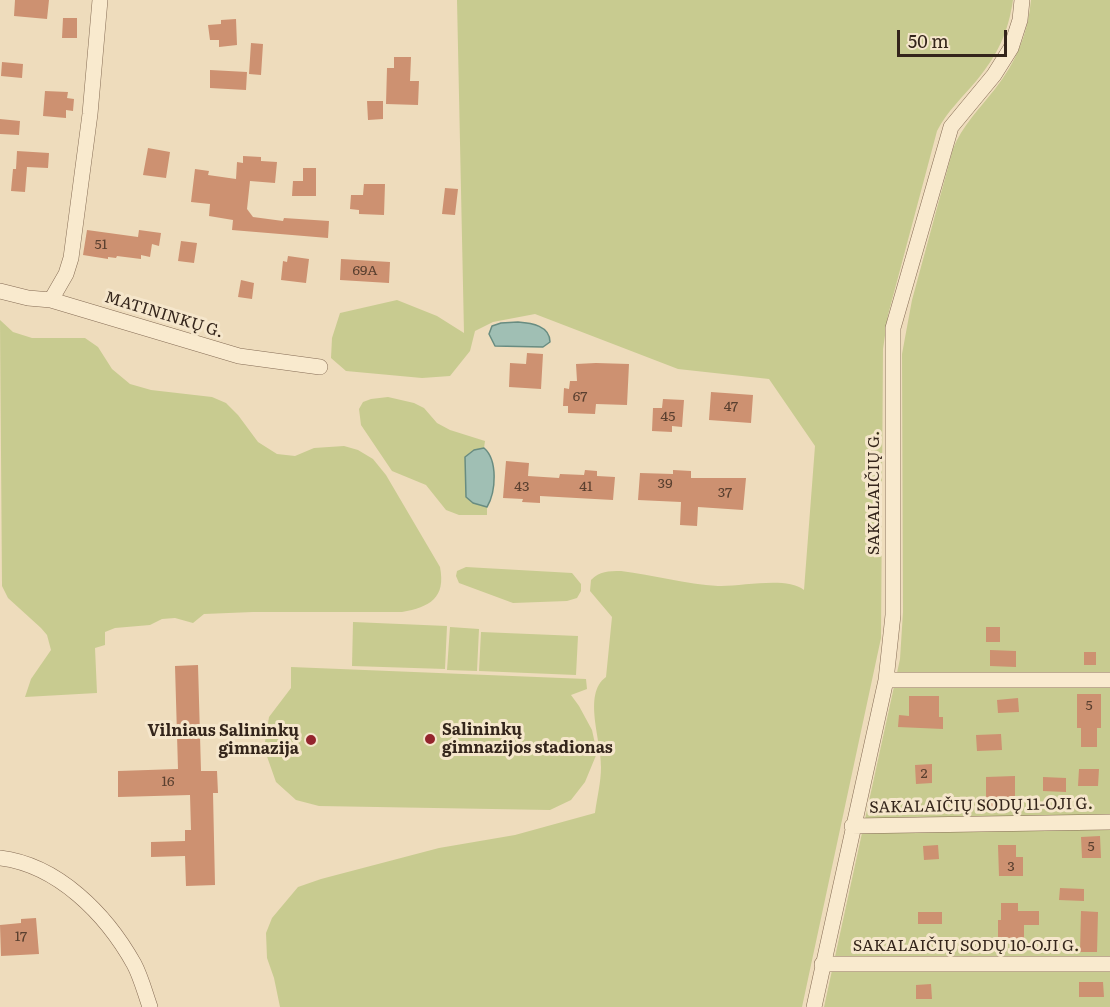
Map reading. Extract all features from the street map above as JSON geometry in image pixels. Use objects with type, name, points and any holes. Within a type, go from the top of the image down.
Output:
[{"type":"street","points":[[51,300],[66,274],[70,258],[90,114],[100,0]]},
{"type":"street","name":"SAKALAIČIŲ G.","points":[[814,1007],[852,826],[886,680],[893,615],[893,328],[951,127],[994,75],[1011,48],[1020,20],[1022,0]]},
{"type":"street","name":"MATININKŲ G.","points":[[0,291],[28,298],[51,300],[239,356],[320,367]]},
{"type":"street","points":[[886,680],[1110,680]]},
{"type":"street","name":"SAKALAIČIŲ SODŲ 11-OJI G.","points":[[852,826],[1110,822]]},
{"type":"street","points":[[0,858],[20,860],[39,868],[69,889],[102,917],[134,964],[150,1007]]},
{"type":"street","name":"SAKALAIČIŲ SODŲ 10-OJI G.","points":[[822,964],[1110,964]]},
{"type":"green space","points":[[457,0],[1013,0],[1005,33],[991,61],[945,117],[937,131],[888,315],[883,349],[881,638],[802,1007],[280,1007],[267,958],[266,933],[272,918],[298,887],[439,848],[515,835],[595,813],[600,784],[601,757],[594,706],[599,685],[606,677],[612,617],[590,591],[591,580],[594,577],[604,572],[621,571],[706,585],[775,583],[796,586],[804,590],[815,446],[769,379],[678,369],[535,314],[493,322],[475,331],[470,351],[450,376],[422,378],[346,371],[331,358],[332,338],[340,313],[397,300],[437,316],[464,333]]},
{"type":"green space","points":[[1031,0],[1110,0],[1110,1007],[824,1007],[900,659],[903,612],[902,354],[912,300],[953,149],[966,125],[1002,79],[1015,58],[1024,36]]},
{"type":"green space","points":[[0,320],[13,332],[32,338],[85,338],[98,347],[112,369],[130,384],[151,390],[212,397],[226,403],[258,442],[277,454],[295,456],[314,448],[344,446],[358,450],[373,459],[386,475],[440,567],[441,586],[438,594],[428,604],[402,612],[204,614],[193,623],[175,618],[162,619],[150,625],[115,628],[105,632],[105,645],[95,648],[97,693],[25,697],[31,679],[51,650],[47,635],[8,598],[2,586]]},
{"type":"green space","points":[[388,397],[414,403],[424,408],[437,423],[450,430],[485,441],[484,448],[474,450],[473,503],[487,507],[487,515],[459,515],[446,510],[426,485],[392,471],[361,425],[359,409],[363,402]]},
{"type":"green space","points":[[466,567],[572,573],[581,584],[581,591],[577,598],[567,601],[513,603],[459,583],[456,576],[457,571]]},
{"type":"green space","points":[[353,622],[447,626],[445,669],[352,666]]},
{"type":"green space","points":[[450,627],[479,629],[477,671],[447,670]]},
{"type":"green space","points":[[481,632],[578,636],[576,675],[479,671]]},
{"type":"green space","name":"Salininkų gimnazijos stadionas","points":[[291,667],[586,679],[587,689],[571,695],[592,730],[597,753],[585,782],[571,800],[550,810],[319,806],[296,800],[276,782],[264,748],[269,717],[291,688]]},
{"type":"water","points":[[518,322],[544,329],[550,342],[543,347],[495,346],[489,334],[492,326]]},
{"type":"water","points":[[484,448],[492,460],[494,476],[494,485],[487,507],[473,503],[466,497],[465,457],[474,450]]},
{"type":"building","points":[[15,0],[49,0],[47,19],[14,16]]},
{"type":"building","points":[[63,18],[77,18],[77,38],[62,38]]},
{"type":"building","points":[[236,19],[237,45],[219,47],[219,40],[210,40],[208,25],[221,24],[221,20]]},
{"type":"building","points":[[251,43],[263,44],[261,75],[249,74]]},
{"type":"building","points":[[394,57],[411,57],[410,81],[419,81],[418,105],[386,104],[387,68],[394,68]]},
{"type":"building","points":[[2,62],[23,64],[22,78],[1,76]]},
{"type":"building","points":[[210,70],[247,72],[246,90],[210,88]]},
{"type":"building","points":[[45,91],[68,92],[67,98],[74,99],[73,111],[66,110],[66,118],[43,116]]},
{"type":"building","points":[[367,101],[383,101],[383,119],[368,120]]},
{"type":"building","points":[[0,119],[20,121],[19,135],[0,134]]},
{"type":"building","points":[[148,148],[170,152],[166,178],[143,175]]},
{"type":"building","points":[[17,151],[49,153],[48,168],[27,167],[25,192],[11,191]]},
{"type":"building","points":[[243,156],[261,157],[261,161],[277,162],[275,183],[250,181],[247,209],[253,217],[283,221],[284,218],[329,221],[328,238],[232,230],[233,220],[209,216],[210,204],[191,202],[195,169],[209,171],[208,175],[236,179],[237,162],[243,163]]},
{"type":"building","points":[[303,168],[316,168],[316,196],[292,196],[293,181],[303,181]]},
{"type":"building","points":[[364,184],[385,184],[384,215],[359,214],[359,210],[350,209],[351,195],[363,195]]},
{"type":"building","points":[[445,188],[458,189],[455,215],[442,214]]},
{"type":"building","points":[[87,230],[138,237],[139,230],[161,233],[159,246],[152,244],[150,257],[141,255],[141,259],[117,256],[116,258],[108,257],[108,259],[83,255]]},
{"type":"building","points":[[181,241],[197,243],[194,263],[178,261]]},
{"type":"building","points":[[288,256],[309,259],[306,283],[281,280],[283,261],[287,262]]},
{"type":"building","points":[[341,259],[390,262],[389,283],[340,280]]},
{"type":"building","points":[[241,280],[254,283],[252,299],[238,297]]},
{"type":"building","points":[[527,353],[543,354],[541,389],[509,387],[510,363],[526,364]]},
{"type":"building","points":[[576,364],[629,364],[627,405],[596,404],[595,414],[568,413],[568,406],[563,406],[564,388],[569,389],[570,381],[577,381]]},
{"type":"building","points":[[711,392],[753,395],[751,423],[709,420]]},
{"type":"building","points":[[663,399],[684,400],[682,427],[672,426],[672,432],[652,431],[653,408],[662,408]]},
{"type":"building","points":[[506,461],[529,463],[528,476],[559,478],[560,474],[584,475],[585,470],[597,471],[597,476],[615,477],[613,500],[540,496],[540,503],[503,498]]},
{"type":"building","points":[[673,470],[691,471],[691,478],[746,478],[743,510],[698,507],[697,526],[680,525],[681,502],[638,500],[640,473],[673,474]]},
{"type":"building","points":[[986,627],[1000,627],[1000,642],[986,642]]},
{"type":"building","points":[[990,650],[1016,651],[1016,667],[990,666]]},
{"type":"building","points":[[1084,652],[1096,652],[1096,665],[1084,665]]},
{"type":"building","points":[[198,665],[201,771],[217,771],[218,793],[213,793],[215,885],[186,886],[185,856],[151,857],[151,842],[185,841],[185,830],[191,830],[190,795],[118,797],[118,771],[178,769],[175,666]]},
{"type":"building","points":[[1077,694],[1101,694],[1101,728],[1097,728],[1097,747],[1081,747],[1081,728],[1077,728]]},
{"type":"building","points":[[909,696],[939,696],[939,717],[943,717],[943,729],[898,727],[899,715],[909,716]]},
{"type":"building","points":[[1018,698],[1019,712],[998,713],[997,700]]},
{"type":"building","points":[[1001,734],[1002,750],[977,751],[976,735]]},
{"type":"building","points":[[932,764],[932,783],[916,784],[915,765]]},
{"type":"building","points":[[1079,769],[1099,769],[1098,786],[1078,786]]},
{"type":"building","points":[[1015,776],[1015,803],[1007,803],[1007,807],[986,808],[986,777]]},
{"type":"building","points":[[1043,777],[1066,778],[1066,792],[1043,791]]},
{"type":"building","points":[[1100,836],[1101,858],[1082,858],[1081,837]]},
{"type":"building","points":[[938,845],[939,859],[924,860],[923,846]]},
{"type":"building","points":[[998,845],[1016,845],[1016,857],[1023,857],[1023,876],[999,876]]},
{"type":"building","points":[[1060,888],[1084,889],[1084,901],[1059,900]]},
{"type":"building","points":[[1001,903],[1018,903],[1018,911],[1039,911],[1039,925],[1024,925],[1024,941],[998,941]]},
{"type":"building","points":[[1081,911],[1098,912],[1097,952],[1080,952]]},
{"type":"building","points":[[918,912],[942,912],[942,924],[918,924]]},
{"type":"building","points":[[36,918],[39,954],[1,956],[0,925],[21,923],[21,919]]},
{"type":"building","points":[[1079,982],[1103,982],[1104,997],[1079,997]]},
{"type":"building","points":[[931,984],[932,999],[916,999],[916,985]]},
{"type":"place","name":"Salininkų gimnazijos stadionas","points":[[430,739]]},
{"type":"place","name":"Vilniaus Salininkų gimnazija","points":[[311,740]]}]
